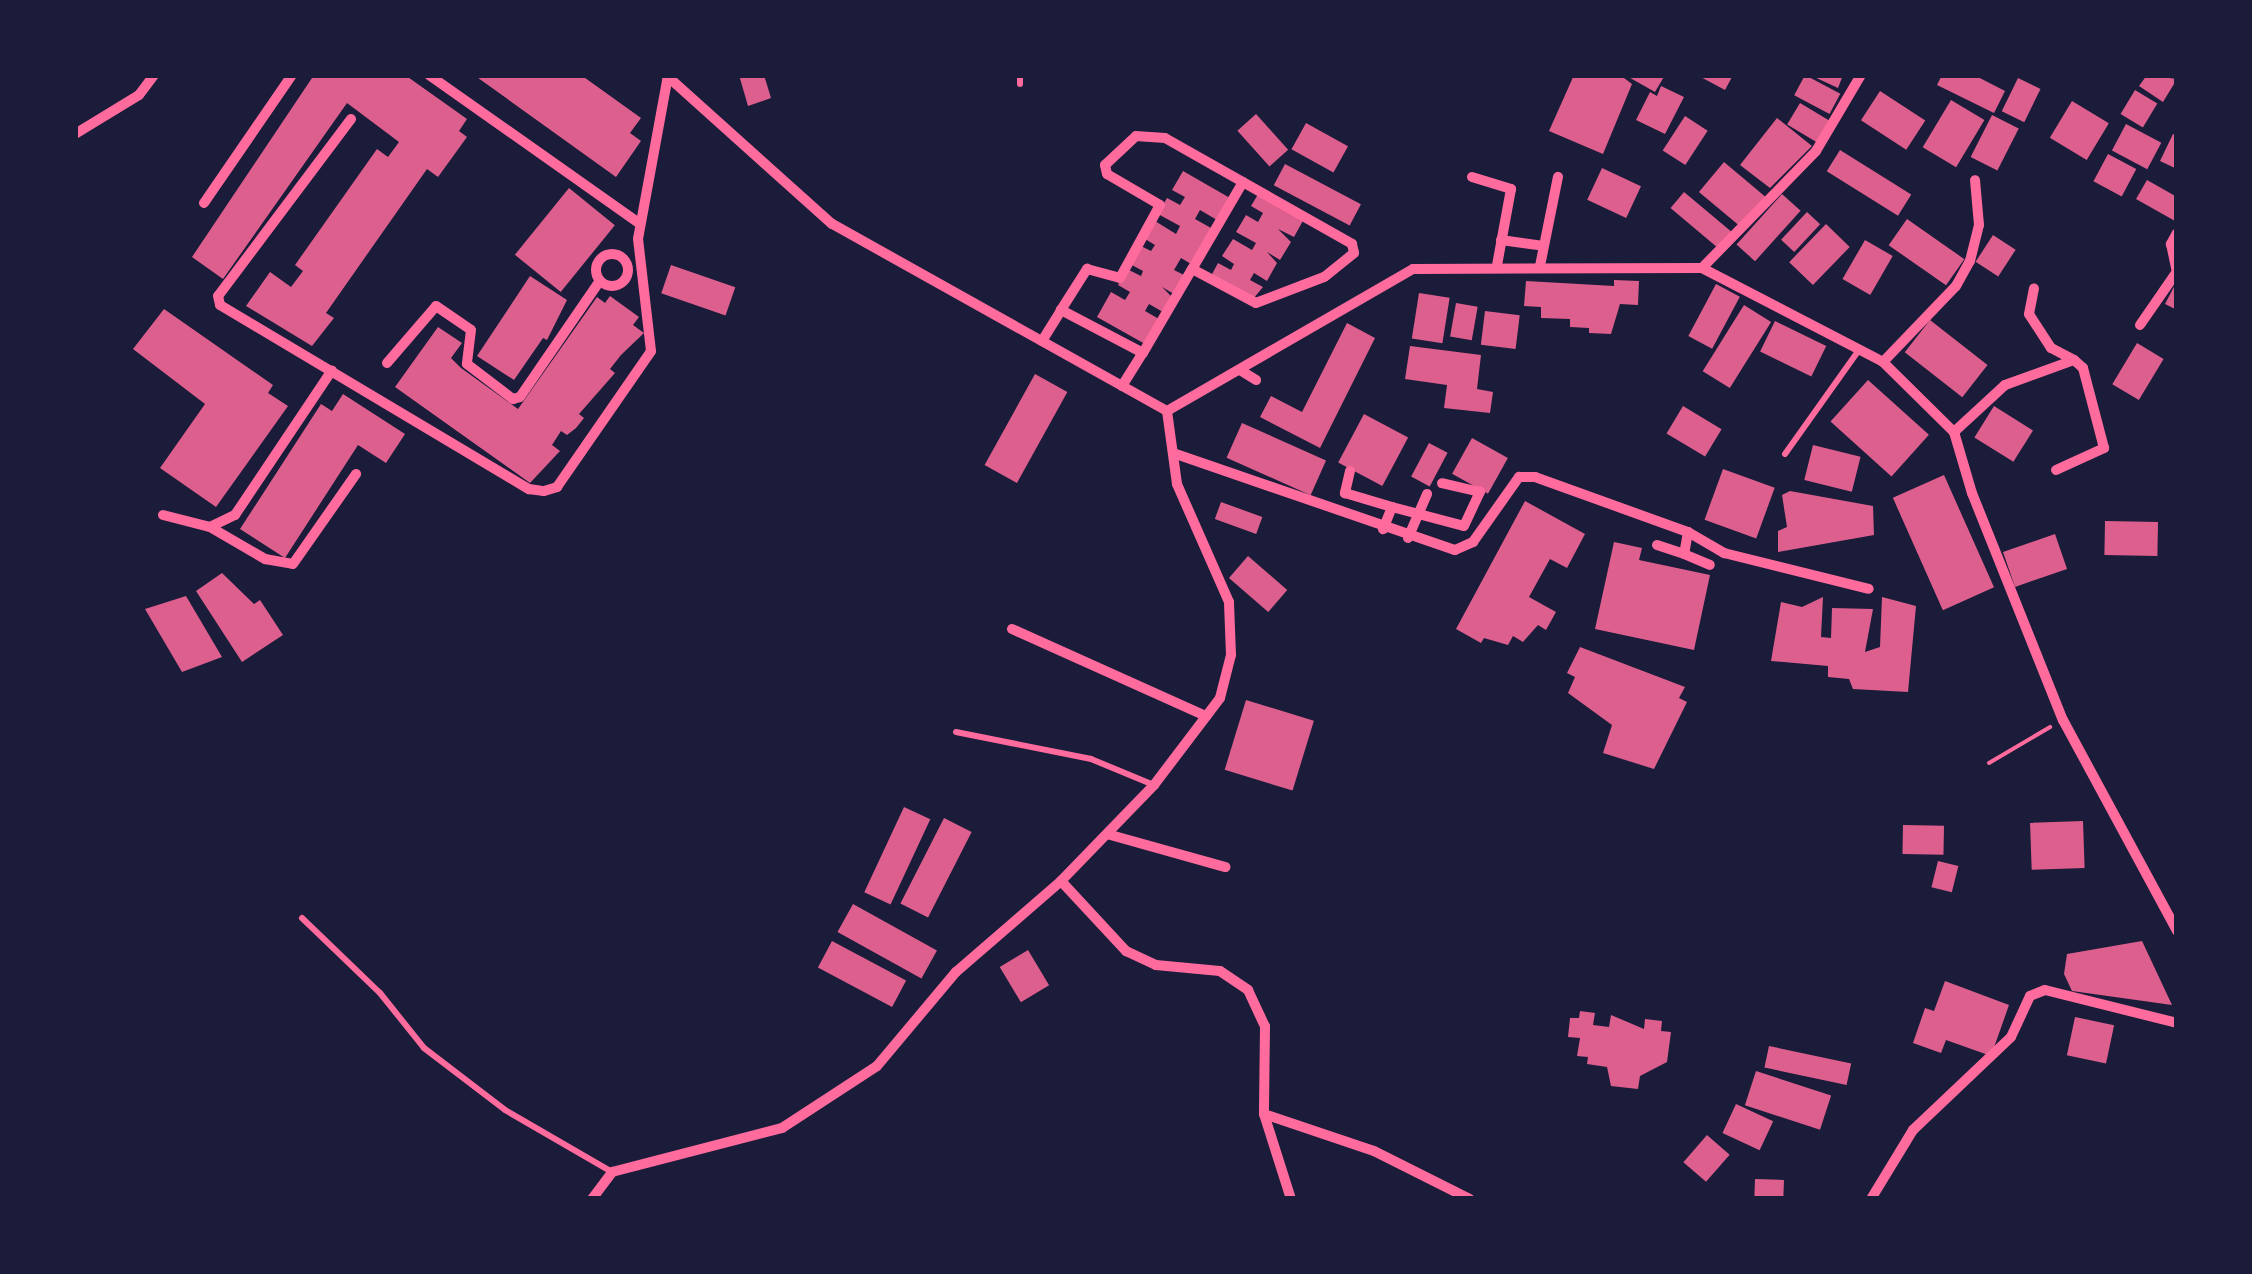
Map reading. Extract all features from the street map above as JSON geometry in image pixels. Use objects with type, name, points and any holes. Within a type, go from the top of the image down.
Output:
[{"type":"street","points":[[75,134],[139,95],[154,75]]},
{"type":"street","points":[[204,203],[292,75]]},
{"type":"street","points":[[429,75],[639,223]]},
{"type":"street","points":[[351,119],[218,296],[220,305],[529,489],[557,488],[651,352],[638,239],[639,223],[651,191],[667,75]]},
{"type":"street","points":[[667,75],[832,224],[1167,411]]},
{"type":"street","points":[[1702,268],[1816,150],[1861,75]]},
{"type":"street","points":[[1042,341],[1086,269],[1120,278],[1160,205],[1107,174],[1105,165],[1136,136],[1164,138],[1352,244],[1354,253],[1324,277],[1256,303],[1191,271]]},
{"type":"street","points":[[1472,176],[1510,184],[1497,265]]},
{"type":"street","points":[[1540,266],[1558,177]]},
{"type":"street","points":[[1883,362],[1956,286],[1970,261],[1980,214],[1975,180]]},
{"type":"street","points":[[1122,386],[1243,182]]},
{"type":"street","points":[[2140,325],[2176,273],[2172,244],[2177,233]]},
{"type":"street","points":[[599,282],[624,281],[624,258],[638,239]]},
{"type":"street","points":[[1501,240],[1544,246]]},
{"type":"street","points":[[387,364],[436,306],[471,330],[467,364],[513,398],[520,396],[599,282],[601,257],[624,258]]},
{"type":"street","points":[[1167,411],[1414,269],[1497,265],[1702,268],[1883,362],[1954,432],[1972,493],[2062,720],[2177,931]]},
{"type":"street","points":[[2034,288],[2029,314],[2051,348],[2082,368],[2104,448],[2056,470]]},
{"type":"street","points":[[1062,310],[1142,353]]},
{"type":"street","points":[[1954,432],[2005,385],[2074,360]]},
{"type":"street","points":[[210,527],[235,515],[332,370]]},
{"type":"street","points":[[1240,370],[1256,380]]},
{"type":"street","points":[[592,1199],[612,1172],[782,1128],[834,1100],[876,1066],[956,972],[1061,881],[1154,784],[1220,698],[1231,656],[1230,602],[1177,484],[1167,411]]},
{"type":"street","points":[[1173,453],[1384,530],[1455,550],[1473,542],[1519,478],[1536,477],[1688,532],[1724,553],[1869,589]]},
{"type":"street","points":[[1350,471],[1345,493],[1464,526],[1482,496],[1442,483]]},
{"type":"street","points":[[163,514],[210,527],[265,558],[293,564],[356,474]]},
{"type":"street","points":[[1408,538],[1427,494]]},
{"type":"street","points":[[1384,530],[1392,506]]},
{"type":"street","points":[[1434,545],[1442,522]]},
{"type":"street","points":[[1684,554],[1688,532]]},
{"type":"street","points":[[1657,545],[1710,565]]},
{"type":"street","points":[[1012,629],[1206,716]]},
{"type":"street","points":[[1106,834],[1225,867]]},
{"type":"street","points":[[1061,881],[1126,951],[1156,965],[1220,971],[1248,990],[1265,1026],[1264,1114],[1291,1199]]},
{"type":"street","points":[[1870,1199],[1913,1130],[2012,1038],[2030,996],[2044,990],[2177,1022]]},
{"type":"street","points":[[1264,1114],[1374,1152],[1470,1199]]},
{"type":"lane","points":[[1785,454],[1859,350]]},
{"type":"lane","points":[[956,732],[1091,759],[1154,784]]},
{"type":"lane","points":[[302,918],[380,993],[424,1048],[505,1110],[612,1172]]},
{"type":"path","points":[[1990,763],[2062,720]]},
{"type":"building","points":[[314,75],[405,75],[467,119],[459,131],[467,137],[438,177],[427,169],[326,313],[334,318],[312,346],[246,306],[270,272],[291,287],[303,271],[295,265],[377,149],[388,157],[399,142],[347,103],[223,279],[192,257]]},
{"type":"building","points":[[474,75],[581,75],[641,118],[630,133],[641,141],[616,177]]},
{"type":"building","points":[[739,75],[764,75],[771,98],[748,106]]},
{"type":"building","points":[[1574,75],[1620,75],[1632,84],[1603,154],[1549,131]]},
{"type":"building","points":[[1625,75],[1665,75],[1655,92]]},
{"type":"building","points":[[1697,75],[1733,75],[1725,90]]},
{"type":"building","points":[[1805,75],[1840,94],[1830,114],[1794,95]]},
{"type":"building","points":[[1810,75],[1843,75],[1838,88]]},
{"type":"building","points":[[1942,75],[1974,75],[2005,91],[1994,113],[1937,85]]},
{"type":"building","points":[[2147,75],[2177,79],[2163,102],[2139,86]]},
{"type":"building","points":[[2018,78],[2040,89],[2024,122],[2002,111]]},
{"type":"building","points":[[1661,86],[1684,97],[1665,134],[1636,120],[1650,92],[1657,96]]},
{"type":"building","points":[[2135,90],[2157,103],[2143,127],[2121,114]]},
{"type":"building","points":[[1880,91],[1925,120],[1906,150],[1861,120]]},
{"type":"building","points":[[1951,100],[1984,120],[1956,167],[1923,147]]},
{"type":"building","points":[[2072,101],[2109,123],[2087,160],[2050,138]]},
{"type":"building","points":[[1800,103],[1832,122],[1819,143],[1787,124]]},
{"type":"building","points":[[1256,114],[1288,150],[1270,166],[1237,131]]},
{"type":"building","points":[[1992,115],[2019,129],[1997,170],[1971,157]]},
{"type":"building","points":[[1685,116],[1708,131],[1685,165],[1663,150]]},
{"type":"building","points":[[1777,118],[1812,146],[1770,188],[1740,165]]},
{"type":"building","points":[[1306,123],[1348,146],[1333,173],[1291,149]]},
{"type":"building","points":[[2126,124],[2161,143],[2147,169],[2112,150]]},
{"type":"building","points":[[2173,134],[2177,136],[2177,169],[2160,161]]},
{"type":"building","points":[[1840,150],[1911,195],[1898,216],[1827,171]]},
{"type":"building","points":[[2108,154],[2136,169],[2122,196],[2093,181]]},
{"type":"building","points":[[1724,162],[1765,197],[1740,227],[1699,192]]},
{"type":"building","points":[[1285,164],[1361,204],[1350,226],[1274,185]]},
{"type":"building","points":[[1602,168],[1641,186],[1626,218],[1587,200]]},
{"type":"building","points":[[1183,171],[1230,198],[1217,220],[1200,210],[1195,219],[1211,228],[1191,264],[1181,258],[1174,270],[1184,275],[1174,294],[1162,287],[1172,297],[1163,312],[1149,304],[1145,311],[1159,319],[1145,344],[1097,317],[1111,292],[1125,300],[1130,292],[1118,285],[1127,269],[1141,276],[1143,271],[1130,264],[1141,246],[1151,251],[1155,245],[1145,239],[1155,221],[1176,234],[1180,226],[1158,214],[1167,198],[1180,205],[1185,197],[1172,190]]},
{"type":"building","points":[[2147,180],[2177,197],[2175,221],[2136,199]]},
{"type":"building","points":[[569,188],[615,225],[561,292],[515,255]]},
{"type":"building","points":[[1260,191],[1305,217],[1294,237],[1278,229],[1291,242],[1280,260],[1267,252],[1277,263],[1267,281],[1254,273],[1250,280],[1263,287],[1253,299],[1211,276],[1218,263],[1231,270],[1234,264],[1222,256],[1233,239],[1252,250],[1256,243],[1236,232],[1246,215],[1258,222],[1263,213],[1251,206]]},
{"type":"building","points":[[1684,192],[1731,232],[1718,248],[1671,208]]},
{"type":"building","points":[[1782,194],[1801,211],[1755,261],[1736,245]]},
{"type":"building","points":[[1807,212],[1820,224],[1794,252],[1781,240]]},
{"type":"building","points":[[1907,219],[1964,259],[1946,285],[1889,245]]},
{"type":"building","points":[[1826,224],[1850,247],[1813,285],[1789,262]]},
{"type":"building","points":[[1993,235],[2016,250],[1998,277],[1976,262]]},
{"type":"building","points":[[1865,240],[1893,256],[1870,295],[1842,279]]},
{"type":"building","points":[[671,265],[735,287],[726,316],[661,293]]},
{"type":"building","points":[[530,276],[567,300],[547,340],[543,338],[514,380],[477,356]]},
{"type":"building","points":[[1614,280],[1639,281],[1638,305],[1620,304],[1611,334],[1570,327],[1570,319],[1541,318],[1541,307],[1524,306],[1526,281],[1614,286]]},
{"type":"building","points":[[2177,281],[2177,310],[2165,304]]},
{"type":"building","points":[[1716,284],[1740,297],[1712,349],[1688,336]]},
{"type":"building","points":[[1419,293],[1450,298],[1442,343],[1412,338]]},
{"type":"building","points":[[610,296],[639,317],[633,325],[644,333],[610,369],[615,373],[579,414],[584,418],[576,428],[567,435],[561,431],[552,445],[560,451],[530,483],[395,387],[438,327],[462,343],[451,358],[518,409],[597,297],[605,303]]},
{"type":"building","points":[[1456,303],[1478,307],[1472,340],[1450,336]]},
{"type":"building","points":[[1744,305],[1771,322],[1730,388],[1703,371]]},
{"type":"building","points":[[164,309],[273,385],[268,393],[288,406],[216,507],[160,468],[205,404],[133,349]]},
{"type":"building","points":[[1485,311],[1520,315],[1516,349],[1481,345]]},
{"type":"building","points":[[1930,320],[1988,365],[1962,397],[1905,352]]},
{"type":"building","points":[[1775,321],[1826,346],[1811,377],[1760,352]]},
{"type":"building","points":[[1347,323],[1375,338],[1320,448],[1260,417],[1271,396],[1302,412]]},
{"type":"building","points":[[2137,343],[2164,359],[2139,400],[2112,384]]},
{"type":"building","points":[[1410,346],[1481,355],[1477,389],[1493,392],[1490,413],[1444,408],[1447,385],[1405,379]]},
{"type":"building","points":[[1035,374],[1067,392],[1017,483],[985,465]]},
{"type":"building","points":[[1868,380],[1929,435],[1891,476],[1831,422]]},
{"type":"building","points":[[343,394],[405,434],[386,463],[358,445],[285,558],[240,529],[321,404],[332,411]]},
{"type":"building","points":[[1683,406],[1722,429],[1705,457],[1667,433]]},
{"type":"building","points":[[1994,406],[2033,430],[2013,462],[1974,437]]},
{"type":"building","points":[[1364,414],[1408,437],[1382,486],[1338,463]]},
{"type":"building","points":[[1242,423],[1326,460],[1311,495],[1227,458]]},
{"type":"building","points":[[1472,438],[1508,458],[1488,494],[1452,474]]},
{"type":"building","points":[[1429,443],[1448,453],[1430,486],[1411,477]]},
{"type":"building","points":[[1813,445],[1861,457],[1852,492],[1804,480]]},
{"type":"building","points":[[1723,469],[1775,488],[1756,539],[1705,520]]},
{"type":"building","points":[[1944,475],[1994,587],[1943,610],[1893,498]]},
{"type":"building","points":[[1790,491],[1873,506],[1874,535],[1778,552],[1778,531],[1787,527],[1782,495]]},
{"type":"building","points":[[1525,501],[1585,534],[1567,568],[1550,559],[1529,597],[1556,612],[1546,630],[1538,625],[1523,642],[1513,636],[1508,645],[1484,638],[1481,643],[1456,629]]},
{"type":"building","points":[[1221,502],[1262,517],[1256,534],[1215,519]]},
{"type":"building","points":[[2105,521],[2158,522],[2157,556],[2104,555]]},
{"type":"building","points":[[2055,534],[2067,569],[2015,587],[2003,552]]},
{"type":"building","points":[[1614,542],[1642,548],[1639,560],[1710,575],[1694,650],[1595,629]]},
{"type":"building","points":[[1248,556],[1287,590],[1268,612],[1229,578]]},
{"type":"building","points":[[222,573],[254,604],[260,600],[283,635],[242,662],[196,591]]},
{"type":"building","points":[[186,596],[222,657],[182,672],[145,609]]},
{"type":"building","points":[[1823,597],[1821,637],[1831,638],[1832,608],[1873,609],[1865,652],[1880,647],[1882,597],[1916,606],[1908,692],[1853,689],[1849,679],[1828,677],[1828,666],[1771,661],[1781,602],[1802,607]]},
{"type":"building","points":[[1580,647],[1685,687],[1679,698],[1687,702],[1654,769],[1603,753],[1612,725],[1568,693],[1575,677],[1567,673]]},
{"type":"building","points":[[1246,700],[1314,721],[1293,791],[1225,770]]},
{"type":"building","points":[[904,807],[930,819],[891,904],[864,892]]},
{"type":"building","points":[[944,818],[972,832],[928,918],[900,904]]},
{"type":"building","points":[[2083,821],[2085,868],[2032,870],[2030,823]]},
{"type":"building","points":[[1903,825],[1944,826],[1943,855],[1902,854]]},
{"type":"building","points":[[1938,861],[1958,866],[1952,892],[1931,887]]},
{"type":"building","points":[[853,904],[937,951],[921,979],[837,932]]},
{"type":"building","points":[[832,941],[906,980],[892,1007],[818,967]]},
{"type":"building","points":[[2142,941],[2172,1005],[2072,991],[2064,974],[2067,954]]},
{"type":"building","points":[[1028,950],[1049,985],[1021,1002],[1000,967]]},
{"type":"building","points":[[1945,981],[2009,1005],[1991,1056],[1946,1040],[1941,1053],[1913,1043],[1925,1008],[1934,1011]]},
{"type":"building","points":[[1580,1011],[1595,1013],[1593,1025],[1609,1027],[1611,1015],[1644,1029],[1645,1019],[1662,1021],[1661,1031],[1671,1032],[1667,1062],[1640,1076],[1638,1089],[1611,1086],[1607,1067],[1587,1064],[1588,1057],[1577,1056],[1580,1038],[1568,1037],[1570,1018],[1579,1018]]},
{"type":"building","points":[[2075,1017],[2114,1025],[2106,1063],[2067,1055]]},
{"type":"building","points":[[1769,1046],[1851,1063],[1847,1085],[1764,1068]]},
{"type":"building","points":[[1756,1071],[1831,1095],[1820,1130],[1745,1105]]},
{"type":"building","points":[[1736,1104],[1773,1121],[1760,1150],[1722,1133]]},
{"type":"building","points":[[1707,1135],[1730,1155],[1706,1182],[1683,1162]]},
{"type":"building","points":[[1755,1179],[1784,1180],[1783,1199],[1754,1199]]}]
